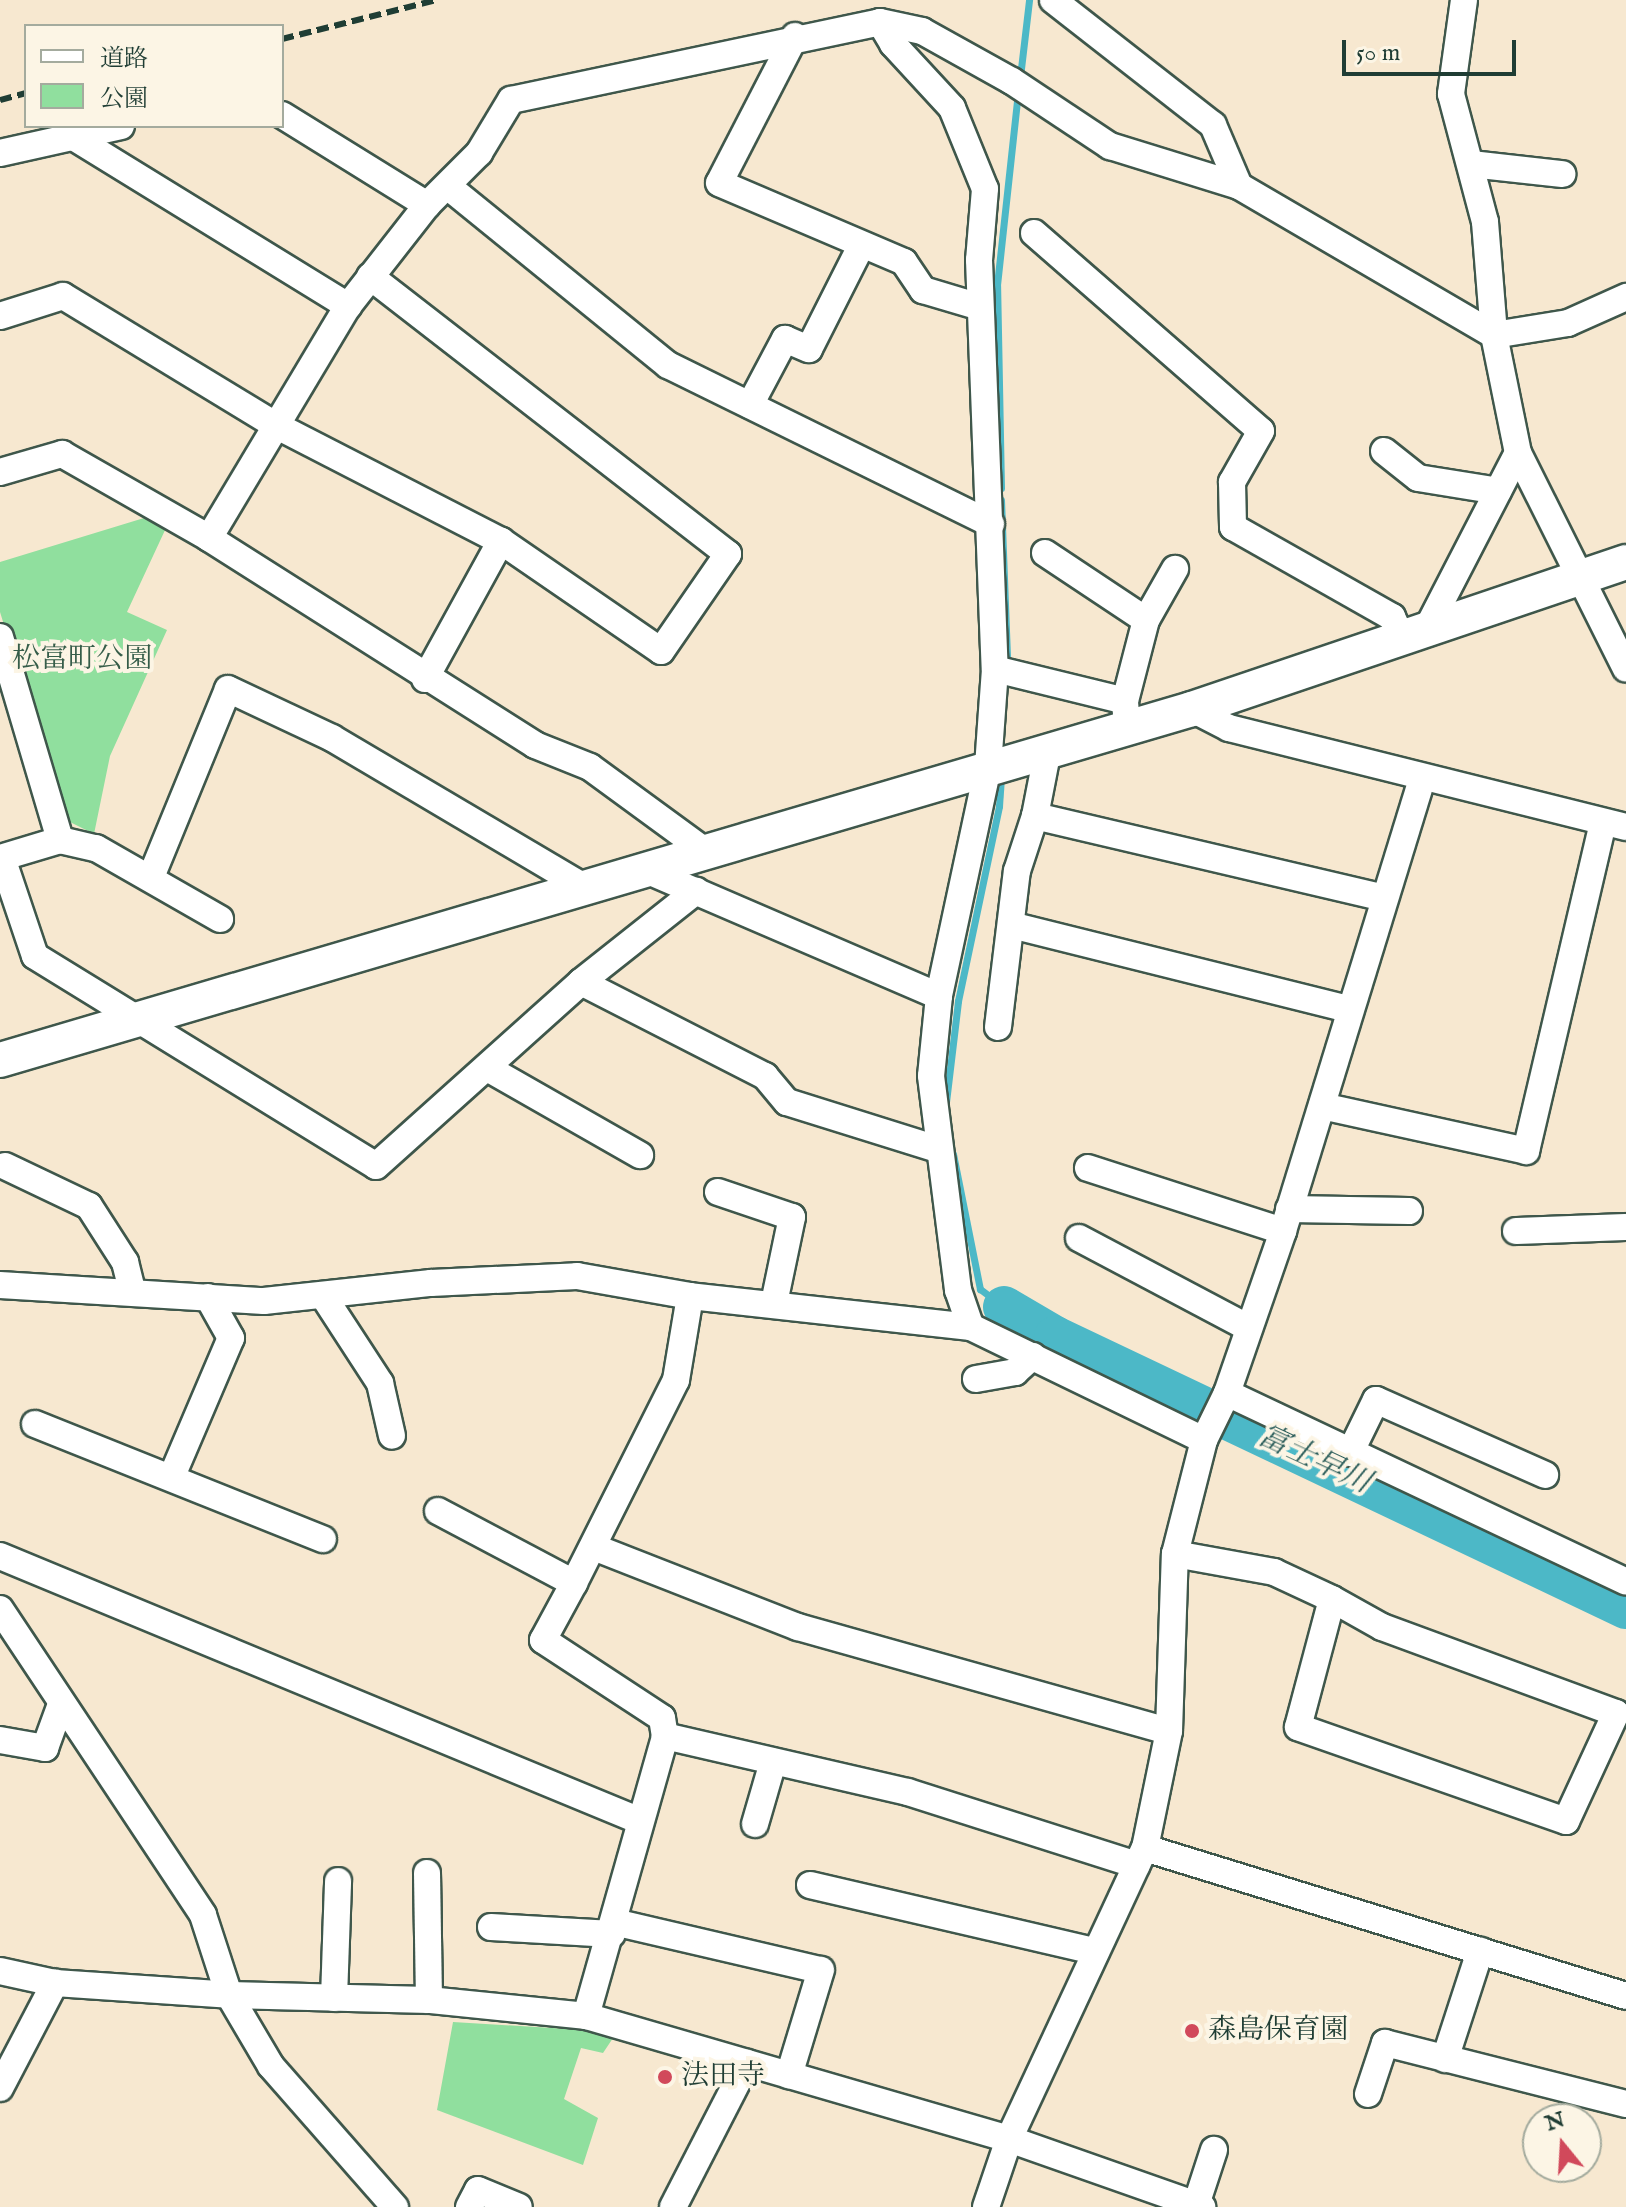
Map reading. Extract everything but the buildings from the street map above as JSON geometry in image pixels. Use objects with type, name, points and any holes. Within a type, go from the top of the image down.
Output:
[{"type":"street","points":[[1053,0],[1213,125],[1239,186]]},
{"type":"street","points":[[1464,0],[1451,94],[1485,222],[1494,335],[1518,453],[1626,669]]},
{"type":"street","points":[[880,22],[893,44],[952,108],[985,189],[980,307],[991,524],[1008,671],[1013,760],[1035,816],[1017,871],[998,1027]]},
{"type":"street","points":[[209,538],[348,306],[427,205],[450,188],[511,100],[795,36],[880,22],[922,31],[1012,81],[1110,146],[1239,186],[1494,335],[1568,323],[1626,297]]},
{"type":"street","points":[[795,36],[719,183],[904,262],[923,290],[980,307]]},
{"type":"street","points":[[284,116],[427,205]]},
{"type":"street","points":[[0,153],[113,128]]},
{"type":"street","points":[[75,138],[348,306]]},
{"type":"street","points":[[1471,164],[1562,174]]},
{"type":"street","points":[[450,188],[668,365],[991,524]]},
{"type":"street","points":[[1034,233],[1261,431],[1232,482],[1233,527],[1415,631]]},
{"type":"street","points":[[750,405],[785,339],[809,349],[861,246]]},
{"type":"street","points":[[0,316],[63,296],[277,426],[501,541],[661,651],[728,554],[370,276]]},
{"type":"street","points":[[1384,451],[1418,478],[1498,491]]},
{"type":"street","points":[[1415,631],[1518,453]]},
{"type":"street","points":[[0,472],[62,454],[209,538],[425,679],[535,745],[590,767],[706,852]]},
{"type":"street","points":[[425,679],[501,541]]},
{"type":"street","points":[[1045,553],[1146,620]]},
{"type":"street","points":[[0,1060],[138,1017],[324,968],[584,887],[1013,760],[1126,713],[1192,709],[1626,562]]},
{"type":"street","points":[[1126,713],[1146,620],[1175,569]]},
{"type":"street","points":[[0,637],[60,840]]},
{"type":"street","points":[[1008,671],[1126,713]]},
{"type":"street","points":[[151,877],[228,689],[332,738],[584,887]]},
{"type":"street","points":[[1192,709],[1229,728],[1422,780],[1614,825],[1526,1151],[1322,1106]]},
{"type":"street","points":[[971,1327],[958,1290],[937,1149],[931,1076],[939,996],[1013,760]]},
{"type":"street","points":[[986,2207],[1009,2139],[1094,1951],[1141,1856],[1169,1731],[1175,1554],[1204,1440],[1227,1393],[1286,1220],[1422,780]]},
{"type":"street","points":[[1035,816],[1385,898]]},
{"type":"street","points":[[220,919],[96,848],[60,840],[1,858],[35,956],[376,1166],[489,1069],[581,982],[696,891]]},
{"type":"street","points":[[646,870],[939,996]]},
{"type":"street","points":[[1011,925],[1349,1009]]},
{"type":"street","points":[[581,982],[765,1076],[787,1102],[937,1149]]},
{"type":"street","points":[[489,1069],[640,1155]]},
{"type":"street","points":[[5,1166],[89,1206],[125,1262],[132,1291]]},
{"type":"street","points":[[1088,1168],[1286,1220],[1409,1211]]},
{"type":"street","points":[[718,1192],[792,1217],[774,1303]]},
{"type":"street","points":[[1516,1231],[1626,1227]]},
{"type":"street","points":[[1079,1238],[1249,1328]]},
{"type":"street","points":[[0,1285],[264,1301],[324,1297],[431,1283],[577,1276],[690,1296],[971,1327],[1204,1440]]},
{"type":"street","points":[[586,2016],[665,1736],[662,1718],[543,1640],[596,1548],[676,1380],[690,1296]]},
{"type":"street","points":[[172,1476],[231,1338],[208,1297]]},
{"type":"street","points":[[324,1297],[380,1383],[392,1436]]},
{"type":"street","points":[[976,1379],[1015,1372],[1033,1356]]},
{"type":"street","points":[[1227,1393],[1626,1582]]},
{"type":"street","points":[[1350,1453],[1376,1400],[1545,1475]]},
{"type":"street","points":[[35,1424],[172,1476],[323,1539]]},
{"type":"street","points":[[438,1511],[574,1583]]},
{"type":"street","points":[[596,1548],[798,1627],[1169,1731]]},
{"type":"street","points":[[1175,1554],[1274,1572],[1332,1599],[1382,1627],[1616,1713],[1566,1821],[1298,1727],[1332,1599]]},
{"type":"street","points":[[0,1556],[640,1821]]},
{"type":"street","points":[[0,1609],[203,1915],[229,1995],[271,2066],[395,2207]]},
{"type":"street","points":[[0,1740],[45,1748],[61,1704]]},
{"type":"street","points":[[665,1736],[908,1792],[1480,1951],[1626,1996]]},
{"type":"street","points":[[755,1824],[773,1762]]},
{"type":"street","points":[[427,1873],[429,2000]]},
{"type":"street","points":[[334,1998],[338,1881]]},
{"type":"street","points":[[810,1885],[1094,1951]]},
{"type":"street","points":[[491,1927],[613,1928],[821,1970],[789,2075]]},
{"type":"street","points":[[1445,2059],[1480,1951]]},
{"type":"street","points":[[0,1971],[55,1983],[229,1995],[429,2000],[586,2016],[1009,2139],[1135,2196],[1199,2206],[1214,2150]]},
{"type":"street","points":[[0,2088],[55,1983]]},
{"type":"street","points":[[1368,2094],[1385,2043],[1626,2104]]},
{"type":"street","points":[[673,2207],[747,2063]]},
{"type":"street","points":[[469,2207],[478,2190],[519,2207]]},
{"type":"green space","name":"松富町公園","points":[[144,518],[166,528],[127,612],[167,630],[110,756],[94,834],[64,819],[0,612],[0,562]]},
{"type":"green space","points":[[453,2022],[617,2032],[603,2053],[581,2048],[564,2099],[598,2118],[583,2165],[437,2110]]},
{"type":"waterway","points":[[1020,77],[1029,0]]},
{"type":"waterway","points":[[1001,488],[997,285],[1018,93]]},
{"type":"waterway","points":[[1001,500],[1007,656]]},
{"type":"waterway","points":[[946,1102],[958,1001],[999,806],[1001,776]]},
{"type":"waterway","points":[[953,1154],[980,1289],[1004,1307]]},
{"type":"waterway","name":"富士早川","points":[[1004,1307],[1055,1337],[1626,1608]]},
{"type":"railway","points":[[284,38],[436,0]]},
{"type":"railway","points":[[0,100],[24,94]]},
{"type":"place","name":"森島保育園","points":[[1192,2031]]},
{"type":"place","name":"法田寺","points":[[665,2077]]}]
